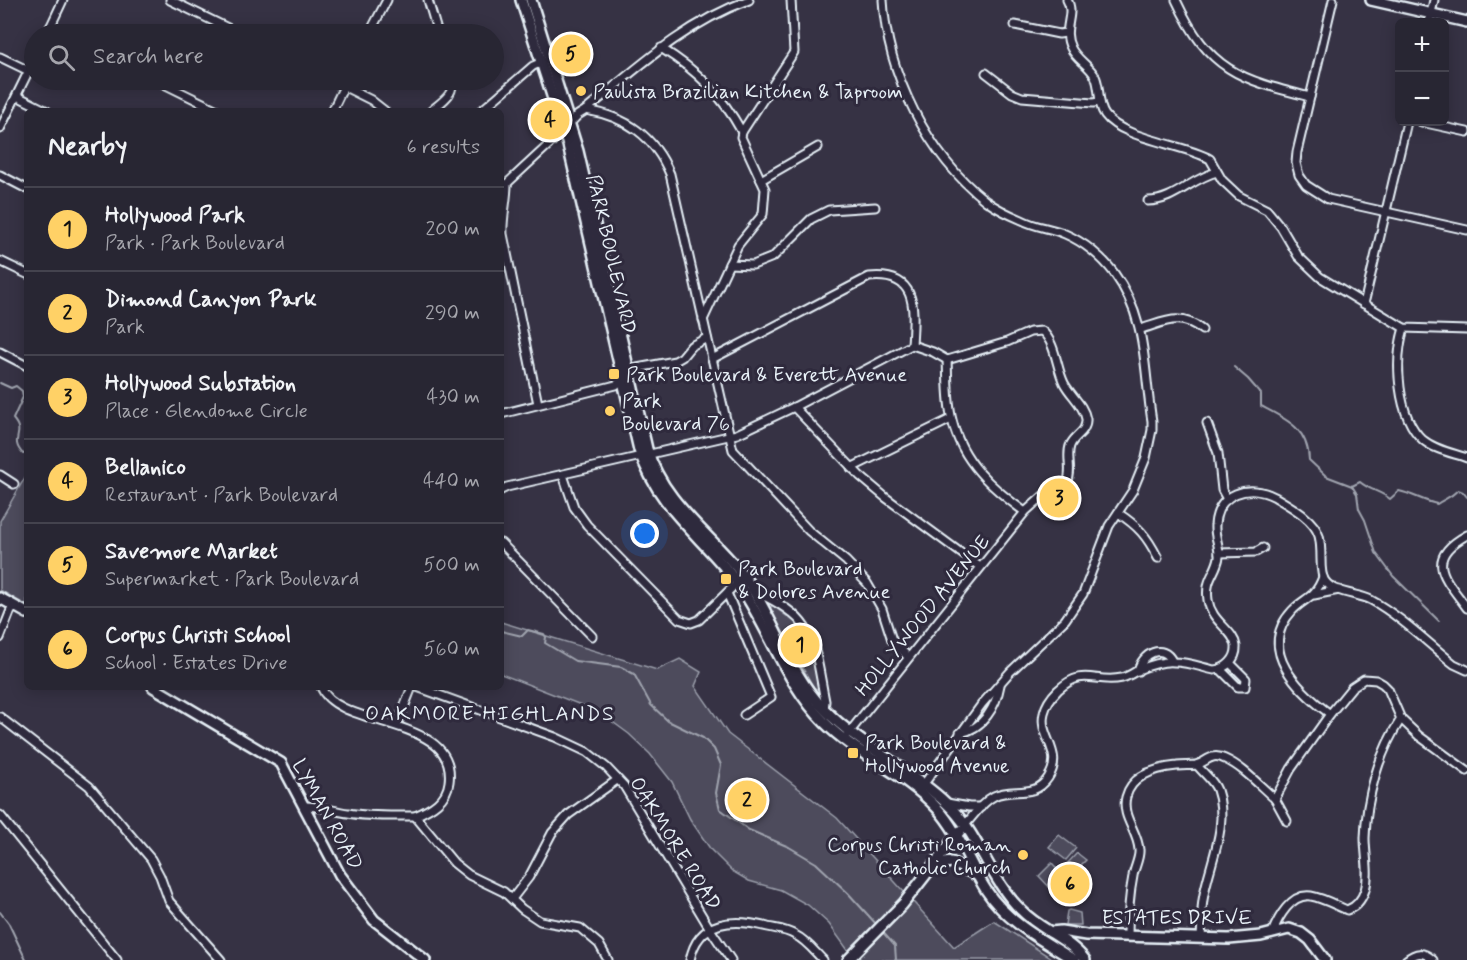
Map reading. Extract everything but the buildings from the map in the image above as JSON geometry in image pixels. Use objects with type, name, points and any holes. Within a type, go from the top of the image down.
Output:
[{"type":"main road","name":"PARK BOULEVARD","points":[[521,0],[545,61],[566,127],[646,457],[648,474],[665,502],[753,591],[803,682],[847,736]]},
{"type":"main road","name":"PARK BOULEVARD","points":[[531,0],[545,61]]},
{"type":"main road","points":[[1372,0],[1430,18]]},
{"type":"main road","points":[[1449,20],[1467,22]]},
{"type":"main road","name":"PARK BOULEVARD","points":[[740,580],[798,692],[826,724],[947,803],[965,825],[1002,888],[1020,910],[1073,947],[1084,960]]},
{"type":"main road","points":[[0,598],[24,611]]},
{"type":"main road","name":"LYMAN ROAD","points":[[158,690],[277,760],[284,767],[340,875],[375,920],[425,960]]},
{"type":"main road","name":"PARK BOULEVARD","points":[[921,788],[956,835],[987,892],[1010,917],[1038,938],[1071,958]]},
{"type":"main road","points":[[848,960],[903,904],[965,825]]},
{"type":"main road","points":[[933,865],[951,862],[978,876]]},
{"type":"main road","name":"ESTATES DRIVE","points":[[1050,932],[1061,931],[1086,935],[1241,938],[1289,930],[1301,933],[1310,940],[1325,960]]},
{"type":"main road","name":"ESTATES DRIVE","points":[[1071,958],[1073,947],[1086,935]]},
{"type":"street","points":[[51,24],[63,0]]},
{"type":"street","points":[[170,0],[219,24]]},
{"type":"street","points":[[428,0],[435,24]]},
{"type":"street","points":[[504,213],[507,199],[504,186],[578,115],[662,48],[710,17],[749,0]]},
{"type":"street","points":[[703,320],[738,245],[763,214],[765,189],[741,137],[794,52],[791,0]]},
{"type":"street","points":[[883,0],[891,56],[900,82],[941,154],[962,179],[987,202],[1024,221],[1065,234],[1090,248],[1113,272],[1131,301],[1141,329],[1152,430],[1146,458],[1133,490],[1104,540],[1083,594],[1065,620],[1000,683],[960,733],[921,788]]},
{"type":"street","points":[[1067,0],[1071,8],[1066,33],[1072,51],[1094,75],[1104,115],[1115,125],[1210,159],[1217,172],[1239,196],[1267,210],[1306,266],[1320,277],[1404,328],[1467,330]]},
{"type":"street","points":[[1176,0],[1196,37],[1214,57],[1238,75],[1253,82],[1310,98]]},
{"type":"street","points":[[1333,0],[1297,152],[1296,164],[1299,175],[1306,185],[1328,199],[1467,230]]},
{"type":"street","points":[[1430,18],[1434,0]]},
{"type":"street","points":[[374,24],[384,1]]},
{"type":"street","points":[[1015,25],[1059,34],[1066,33]]},
{"type":"street","points":[[662,48],[699,74],[719,96],[742,132]]},
{"type":"street","points":[[0,57],[24,68]]},
{"type":"street","points":[[484,108],[532,66],[545,61]]},
{"type":"street","points":[[986,74],[1012,93],[1022,97],[1099,102]]},
{"type":"street","points":[[0,129],[24,81]]},
{"type":"street","points":[[176,90],[213,108]]},
{"type":"street","points":[[334,108],[342,90]]},
{"type":"street","points":[[356,90],[382,108]]},
{"type":"street","points":[[434,108],[452,90]]},
{"type":"street","points":[[17,96],[41,108]]},
{"type":"street","points":[[586,110],[627,123],[654,144],[663,157],[670,174],[733,450],[809,531],[846,561],[867,583],[882,609],[892,640],[908,657]]},
{"type":"street","points":[[1364,304],[1406,126]]},
{"type":"street","points":[[1439,126],[1467,132]]},
{"type":"street","points":[[761,180],[818,147]]},
{"type":"street","points":[[1148,201],[1167,198],[1207,174],[1217,172]]},
{"type":"street","points":[[0,175],[24,187]]},
{"type":"street","points":[[729,264],[753,265],[773,257],[811,219],[829,210],[874,207]]},
{"type":"street","points":[[504,239],[538,404]]},
{"type":"street","points":[[0,261],[24,272]]},
{"type":"street","points":[[712,360],[869,277],[883,275],[903,284],[910,294],[914,309],[912,345]]},
{"type":"street","points":[[1141,329],[1172,319],[1184,319],[1202,330]]},
{"type":"street","points":[[1404,328],[1401,340],[1400,370],[1405,413],[1411,427],[1425,442],[1467,458]]},
{"type":"street","name":"HOLLYWOOD AVENUE","points":[[847,736],[1025,512],[1052,488],[1067,483],[1070,477],[1071,443],[1082,433],[1085,425],[1086,417],[1063,381],[1047,335],[1042,331],[947,360]]},
{"type":"street","points":[[504,413],[616,385],[637,368],[675,361],[682,357],[691,346],[707,338]]},
{"type":"street","points":[[504,489],[737,435],[912,345],[933,352],[947,360],[951,419],[960,445],[978,472],[999,493],[1025,512]]},
{"type":"street","points":[[0,352],[24,364]]},
{"type":"street","points":[[794,407],[851,468],[885,497],[980,567]]},
{"type":"street","points":[[851,468],[951,419]]},
{"type":"street","points":[[1207,423],[1218,453],[1222,490],[1227,499]]},
{"type":"street","points":[[563,475],[574,507],[587,525],[679,619],[691,623],[699,620],[740,580]]},
{"type":"street","points":[[0,476],[14,484]]},
{"type":"street","points":[[965,825],[994,796],[1028,792],[1038,788],[1047,779],[1053,768],[1054,751],[1045,734],[1044,713],[1048,702],[1065,683],[1080,676],[1108,679],[1130,676],[1138,670],[1172,661],[1214,670],[1221,670],[1230,663],[1236,651],[1234,641],[1215,618],[1208,602],[1208,581],[1218,560],[1215,525],[1220,507],[1227,499],[1242,491],[1263,492],[1275,497],[1304,517],[1316,530],[1319,536],[1323,578],[1329,586],[1358,594],[1375,602],[1454,664],[1467,670]]},
{"type":"street","points":[[1118,513],[1135,524],[1149,540],[1158,558]]},
{"type":"street","points":[[1467,535],[1452,543],[1445,551],[1441,566],[1444,577],[1467,608]]},
{"type":"street","points":[[504,546],[592,636]]},
{"type":"street","points":[[1219,553],[1256,552],[1263,548]]},
{"type":"street","points":[[1314,595],[1323,578]]},
{"type":"street","points":[[1330,714],[1314,702],[1289,675],[1280,654],[1280,636],[1293,610],[1314,595],[1339,590]]},
{"type":"street","points":[[753,591],[773,599],[803,622],[815,652],[825,701],[824,709]]},
{"type":"street","points":[[727,593],[771,697],[744,715]]},
{"type":"street","points":[[0,638],[13,605]]},
{"type":"street","points":[[1138,670],[1145,656],[1154,652],[1171,657],[1172,661]]},
{"type":"street","points":[[1221,670],[1238,687],[1245,687],[1246,679],[1230,663]]},
{"type":"street","points":[[1275,799],[1291,769],[1330,714],[1358,681],[1370,679],[1383,684],[1388,689],[1401,719],[1419,736],[1467,771]]},
{"type":"street","points":[[960,733],[969,731],[987,716],[994,706],[1000,683]]},
{"type":"street","points":[[305,806],[319,806],[348,813],[377,816],[415,816],[433,808],[448,787],[449,769],[437,747],[424,737],[398,725],[377,720],[329,701],[323,690]]},
{"type":"street","points":[[398,725],[411,690]]},
{"type":"street","name":"OAKMORE ROAD","points":[[425,690],[555,737],[586,752],[618,780],[624,786],[731,960]]},
{"type":"street","points":[[0,717],[89,786],[146,852],[160,876],[169,901],[221,960]]},
{"type":"street","points":[[1272,933],[1277,919],[1292,901],[1303,896],[1321,899],[1347,910],[1354,907],[1360,900],[1365,891],[1367,878],[1365,834],[1373,782],[1383,752],[1401,719]]},
{"type":"street","points":[[1128,936],[1133,874],[1140,851],[1125,806],[1129,790],[1140,777],[1150,772],[1176,766],[1197,765],[1207,758],[1224,758],[1275,799],[1287,821]]},
{"type":"street","points":[[1197,765],[1218,792],[1220,818],[1219,837],[1202,901],[1201,938]]},
{"type":"street","points":[[512,899],[529,877],[552,833],[568,815],[618,780]]},
{"type":"street","points":[[947,803],[981,807]]},
{"type":"street","points":[[0,815],[117,960]]},
{"type":"street","points":[[415,816],[454,863],[469,875],[492,885],[540,921],[580,928],[599,944],[608,960]]},
{"type":"street","points":[[690,960],[698,937],[710,928],[738,921],[791,933],[804,941],[823,960]]},
{"type":"street","points":[[1406,960],[1418,953],[1426,954],[1433,960]]},
{"type":"shaded area","points":[[24,479],[24,604],[0,590],[0,521]]},
{"type":"shaded area","points":[[772,605],[805,630],[812,649],[818,689],[814,688],[770,609]]},
{"type":"shaded area","points":[[504,623],[657,670],[680,659],[701,672],[695,686],[728,734],[837,818],[954,947],[994,921],[1054,960],[855,960],[829,924],[808,905],[781,890],[749,881],[732,871],[711,850],[690,819],[672,782],[650,754],[629,734],[599,712],[504,675]]},
{"type":"shaded area","points":[[1059,835],[1076,848],[1066,860],[1049,847]]},
{"type":"shaded area","points":[[1077,853],[1086,860],[1075,871],[1067,864]]},
{"type":"shaded area","points":[[1052,863],[1064,876],[1051,889],[1039,876]]},
{"type":"shaded area","points":[[1069,910],[1080,913],[1081,925],[1065,925]]},
{"type":"waterway","points":[[1234,367],[1261,394],[1261,406],[1287,420],[1300,432],[1308,449],[1309,460],[1326,476],[1352,486],[1360,482],[1390,499],[1399,491],[1437,504],[1458,490],[1467,497]]},
{"type":"waterway","points":[[0,383],[11,388],[16,386],[22,391],[23,397],[13,419],[18,429],[17,444],[24,454]]},
{"type":"waterway","points":[[1352,486],[1357,494],[1359,509],[1376,553],[1393,576],[1439,621]]},
{"type":"waterway","points":[[504,632],[522,636],[528,630],[544,634],[545,643],[575,661],[621,667],[634,674],[651,705],[668,721],[703,738],[714,749],[721,765],[716,793],[720,809],[749,830],[789,847],[816,863],[877,925]]},
{"type":"waterway","points":[[0,912],[9,924],[26,960]]},
{"type":"waterway","points":[[880,929],[895,946],[896,960]]},
{"type":"place","name":"Savemore Market","points":[[571,54]]},
{"type":"place","name":"Paulista Brazilian Kitchen & Taproom","points":[[581,91]]},
{"type":"place","name":"Bellanico","points":[[550,120]]},
{"type":"place","name":"Park Boulevard & Everett Avenue","points":[[614,374]]},
{"type":"place","name":"Park Boulevard 76","points":[[610,411]]},
{"type":"place","name":"Hollywood Substation","points":[[1059,498]]},
{"type":"place","name":"Park Boulevard & Dolores Avenue","points":[[726,579]]},
{"type":"place","name":"Hollywood Park","points":[[800,645]]},
{"type":"place","name":"Park Boulevard & Hollywood Avenue","points":[[853,753]]},
{"type":"place","name":"Dimond Canyon Park","points":[[747,800]]},
{"type":"place","name":"Corpus Christi Roman Catholic Church","points":[[1023,855]]},
{"type":"place","name":"Corpus Christi School","points":[[1070,884]]},
{"type":"district","name":"OAKMORE HIGHLANDS","points":[[490,713]]}]
